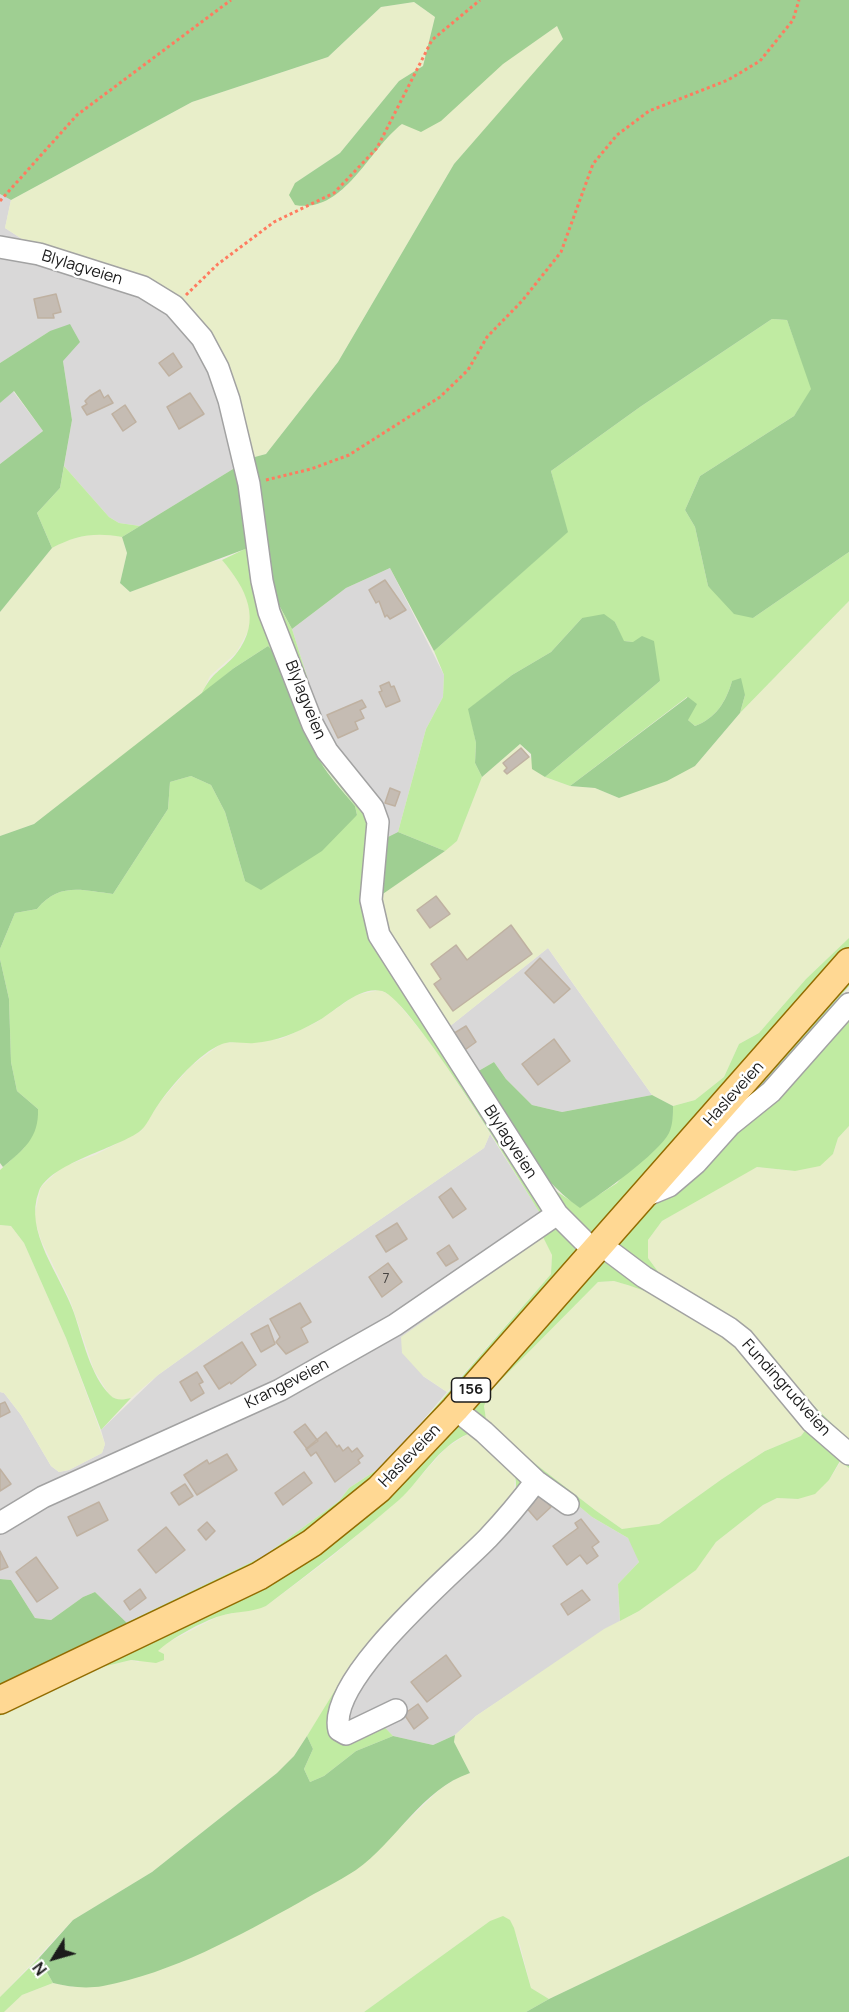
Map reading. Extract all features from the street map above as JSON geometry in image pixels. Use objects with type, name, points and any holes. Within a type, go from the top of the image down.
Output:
[{"type":"main road","name":"Hasleveien","points":[[0,1700],[218,1597],[287,1560],[346,1518],[379,1489],[455,1409],[849,962]]},
{"type":"street","name":"Blylagveien","points":[[0,247],[39,254],[143,287],[174,306],[202,338],[218,368],[229,400],[249,484],[262,581],[269,612],[317,734],[327,752],[373,808],[378,822],[371,900],[379,935],[557,1214],[597,1248]]},
{"type":"street","points":[[642,1197],[669,1186],[696,1163],[730,1125],[771,1092],[807,1048],[849,1004]]},
{"type":"street","name":"Krangeveien","points":[[0,1523],[43,1497],[280,1390],[315,1371],[395,1325],[557,1214]]},
{"type":"street","name":"Fundingrudveien","points":[[597,1248],[719,1321],[743,1340],[812,1422],[849,1455]]},
{"type":"street","points":[[455,1409],[484,1432],[536,1481],[568,1504]]},
{"type":"street","points":[[396,1710],[346,1734],[338,1727],[344,1701],[371,1657],[416,1607],[488,1538],[536,1481]]},
{"type":"path","points":[[0,201],[78,115],[231,0]]},
{"type":"path","points":[[174,306],[218,264],[274,222],[334,193],[377,148],[432,40],[480,0]]},
{"type":"path","points":[[249,484],[311,469],[349,455],[440,397],[468,370],[487,337],[522,301],[561,252],[592,165],[617,135],[649,111],[728,80],[760,61],[793,20],[799,0]]},
{"type":"shaded area","points":[[0,194],[11,200],[5,228],[22,239],[130,271],[171,291],[195,311],[233,385],[251,458],[140,526],[119,523],[109,517],[64,466],[72,420],[63,361],[50,331],[0,363]]},
{"type":"shaded area","points":[[13,391],[43,431],[0,464],[0,403]]},
{"type":"shaded area","points":[[390,568],[444,675],[443,697],[426,729],[398,832],[386,838],[334,748],[314,699],[292,629],[346,588]]},
{"type":"shaded area","points":[[548,948],[652,1095],[562,1112],[532,1105],[506,1079],[494,1062],[475,1073],[444,1031]]},
{"type":"shaded area","points":[[490,1134],[542,1216],[543,1237],[509,1259],[423,1376],[447,1392],[386,1464],[349,1488],[339,1501],[264,1556],[127,1623],[95,1592],[83,1597],[51,1620],[35,1618],[11,1580],[0,1579],[0,1392],[4,1393],[21,1415],[51,1466],[59,1472],[69,1470],[102,1453],[105,1444],[101,1430],[158,1375],[484,1148]]},
{"type":"shaded area","points":[[544,1477],[592,1517],[628,1538],[634,1547],[639,1562],[618,1584],[620,1621],[476,1716],[455,1735],[433,1745],[393,1736],[372,1715],[351,1723],[345,1715],[345,1674],[358,1658]]},
{"type":"green space","points":[[0,0],[849,0],[849,552],[753,618],[734,614],[708,586],[695,527],[685,510],[700,476],[794,416],[811,389],[787,320],[772,319],[640,407],[551,471],[568,532],[434,651],[390,568],[346,588],[292,629],[248,548],[130,592],[120,583],[127,553],[122,537],[251,458],[266,454],[338,362],[454,164],[563,39],[557,26],[503,64],[441,121],[421,132],[402,124],[341,190],[328,200],[312,205],[295,205],[289,195],[295,183],[340,153],[399,81],[423,66],[435,17],[414,2],[381,7],[328,57],[192,102],[11,200],[0,194]]},
{"type":"green space","points":[[414,2],[435,17],[423,66],[399,81],[340,153],[295,183],[340,192],[385,137],[402,124],[503,63],[557,26],[564,40],[454,164],[338,362],[266,454],[251,458],[233,385],[195,311],[171,291],[130,271],[22,239],[5,228],[11,200],[192,102],[328,57],[381,7]]},
{"type":"green space","points":[[772,319],[787,320],[812,389],[794,416],[700,476],[685,510],[695,527],[708,586],[753,618],[849,552],[849,601],[740,713],[745,695],[732,681],[727,696],[719,708],[709,719],[695,726],[688,720],[687,697],[570,786],[545,777],[660,681],[633,642],[623,641],[615,622],[582,618],[551,652],[512,675],[469,709],[476,743],[475,763],[482,777],[457,841],[445,851],[398,832],[426,729],[443,697],[444,675],[434,651],[567,532],[551,471],[640,407]]},
{"type":"green space","points":[[70,324],[80,342],[63,361],[72,420],[60,488],[37,513],[52,548],[0,612],[0,464],[43,431],[14,391],[0,403],[0,363],[50,331]]},
{"type":"green space","points":[[64,466],[109,517],[119,523],[140,526],[122,537],[86,536],[69,540],[52,548],[37,513],[60,488]]},
{"type":"green space","points":[[99,532],[122,537],[127,553],[120,583],[130,592],[204,563],[222,560],[238,578],[250,604],[251,626],[236,653],[210,676],[201,695],[34,824],[0,836],[0,612],[52,548],[64,541]]},
{"type":"green space","points":[[247,548],[292,629],[314,699],[334,748],[376,799],[377,886],[382,933],[556,1191],[580,1207],[617,1183],[672,1121],[673,1106],[695,1100],[724,1077],[739,1044],[759,1033],[806,979],[849,938],[849,986],[830,1008],[849,1011],[849,1126],[838,1138],[833,1154],[820,1166],[795,1171],[757,1167],[662,1221],[648,1240],[648,1258],[659,1273],[719,1308],[768,1350],[805,1397],[849,1440],[849,1468],[840,1461],[829,1480],[815,1494],[798,1499],[777,1498],[763,1505],[716,1542],[696,1570],[639,1611],[620,1621],[618,1584],[639,1562],[628,1538],[592,1517],[544,1477],[513,1503],[516,1481],[511,1468],[489,1444],[468,1434],[448,1446],[399,1500],[266,1606],[213,1618],[196,1626],[158,1651],[164,1654],[164,1660],[156,1663],[131,1660],[94,1669],[0,1716],[0,1684],[264,1556],[339,1501],[349,1488],[386,1464],[551,1274],[552,1255],[543,1237],[542,1216],[512,1167],[465,1093],[416,1025],[397,1002],[382,991],[373,990],[348,1000],[323,1018],[286,1036],[254,1043],[226,1043],[213,1048],[195,1062],[178,1080],[139,1132],[69,1165],[45,1181],[39,1191],[35,1206],[40,1238],[74,1313],[97,1377],[112,1397],[120,1400],[131,1398],[101,1430],[66,1338],[24,1243],[11,1226],[0,1225],[0,1170],[24,1148],[38,1109],[17,1091],[11,1062],[9,999],[0,949],[15,913],[37,909],[45,900],[63,891],[81,890],[113,894],[168,809],[170,782],[191,776],[211,785],[225,812],[245,881],[357,815],[355,806],[320,762],[268,646],[234,668],[201,695],[213,676],[236,654],[249,629],[250,617],[244,593],[222,560]],"holes":[[[614,1281],[676,1304],[720,1331],[752,1361],[807,1428],[801,1436],[765,1451],[659,1524],[622,1529],[515,1448],[486,1419],[484,1406],[490,1391],[598,1282]]]},
{"type":"green space","points":[[849,601],[849,938],[806,979],[759,1033],[739,1044],[724,1077],[695,1100],[673,1106],[652,1095],[548,948],[444,1031],[395,956],[377,898],[457,841],[482,777],[520,744],[545,777],[570,786],[595,788],[619,798],[695,766],[740,713]]},
{"type":"green space","points":[[604,614],[615,622],[624,641],[633,642],[642,636],[654,641],[660,681],[545,777],[532,769],[531,754],[520,744],[482,777],[475,763],[476,743],[468,709],[512,675],[551,652],[582,618]]},
{"type":"green space","points":[[268,646],[285,671],[320,761],[355,806],[357,815],[322,851],[261,890],[245,881],[225,812],[211,785],[191,776],[170,782],[168,809],[113,894],[81,890],[63,891],[45,900],[37,909],[15,913],[0,949],[0,836],[34,824],[234,668]]},
{"type":"green space","points":[[741,678],[745,695],[740,713],[695,766],[667,781],[619,798],[595,788],[570,786],[688,697],[697,704],[688,720],[695,726],[709,719],[727,696],[732,681]]},
{"type":"green space","points":[[398,832],[445,851],[377,898],[386,838]]},
{"type":"green space","points":[[0,959],[9,999],[11,1062],[17,1091],[38,1109],[36,1128],[29,1142],[3,1167],[0,1163]]},
{"type":"green space","points":[[380,990],[392,996],[434,1047],[490,1134],[484,1148],[253,1307],[158,1375],[131,1398],[121,1401],[110,1396],[94,1370],[70,1300],[41,1240],[34,1217],[41,1187],[62,1167],[95,1155],[141,1131],[160,1102],[190,1067],[222,1043],[281,1039],[317,1022],[356,995]]},
{"type":"green space","points":[[494,1062],[506,1079],[532,1105],[562,1112],[652,1095],[673,1106],[669,1133],[642,1162],[580,1208],[563,1194],[534,1163],[475,1073]]},
{"type":"green space","points":[[849,1126],[849,1440],[805,1396],[768,1350],[719,1308],[659,1273],[648,1258],[648,1240],[662,1221],[757,1167],[795,1171],[833,1154],[838,1138]]},
{"type":"green space","points":[[0,1225],[11,1226],[24,1243],[66,1338],[105,1444],[102,1453],[69,1470],[59,1472],[51,1466],[21,1415],[4,1393],[0,1392]]},
{"type":"green space","points":[[543,1237],[552,1254],[551,1274],[447,1392],[423,1376],[402,1353],[401,1337]]},
{"type":"green space","points":[[614,1281],[643,1289],[701,1319],[732,1341],[807,1428],[801,1436],[765,1451],[659,1524],[643,1528],[622,1529],[595,1510],[515,1448],[486,1419],[484,1406],[490,1391],[568,1310],[598,1282]]},
{"type":"green space","points":[[468,1434],[480,1437],[506,1462],[515,1476],[513,1503],[358,1658],[294,1756],[277,1773],[152,1872],[73,1920],[0,1997],[0,1716],[94,1669],[131,1660],[138,1662],[165,1644],[219,1616],[266,1606],[329,1559],[401,1498],[446,1448]]},
{"type":"green space","points":[[841,1461],[849,1468],[849,1856],[549,1999],[531,1988],[520,1945],[510,1920],[490,1921],[364,2012],[4,2012],[22,1995],[53,1983],[73,1987],[357,1869],[439,1790],[458,1777],[470,1773],[454,1742],[455,1735],[476,1716],[604,1629],[639,1611],[695,1570],[716,1542],[763,1505],[777,1498],[798,1499],[829,1480]]},
{"type":"green space","points":[[0,1579],[11,1580],[35,1618],[51,1620],[83,1597],[95,1592],[127,1623],[0,1684]]},
{"type":"green space","points":[[345,1674],[345,1715],[351,1722],[372,1714],[393,1736],[356,1751],[324,1776],[310,1782],[304,1769],[313,1749],[307,1736]]},
{"type":"green space","points":[[455,1735],[454,1742],[470,1773],[453,1781],[423,1803],[384,1845],[356,1870],[277,1915],[180,1963],[129,1980],[97,1987],[65,1986],[53,1983],[39,1958],[73,1920],[152,1872],[277,1773],[294,1756],[307,1736],[313,1749],[304,1769],[310,1782],[324,1776],[356,1751],[393,1736],[433,1745]]},
{"type":"green space","points":[[849,1856],[849,2012],[526,2012],[549,1999]]},
{"type":"green space","points":[[503,1916],[510,1920],[514,1928],[531,1988],[549,1999],[526,2012],[364,2012],[490,1921]]},
{"type":"green space","points":[[39,1958],[53,1983],[22,1995],[4,2012],[0,2012],[0,1997]]},
{"type":"building","points":[[56,294],[61,312],[53,314],[54,318],[38,318],[34,299]]},
{"type":"building","points":[[173,353],[182,367],[169,376],[159,363]]},
{"type":"building","points":[[100,390],[104,398],[108,395],[113,403],[87,415],[82,407],[87,404],[85,401]]},
{"type":"building","points":[[190,393],[204,414],[179,429],[167,407]]},
{"type":"building","points":[[125,405],[136,422],[123,431],[112,414]]},
{"type":"building","points":[[385,580],[406,610],[390,619],[387,615],[385,617],[379,601],[376,603],[369,590]]},
{"type":"building","points":[[389,682],[391,687],[394,686],[400,701],[386,707],[379,692],[382,691],[380,686]]},
{"type":"building","points":[[362,700],[366,707],[360,710],[364,718],[355,722],[358,729],[338,738],[327,715]]},
{"type":"building","points":[[521,748],[529,757],[507,774],[504,771],[507,768],[503,763]]},
{"type":"building","points":[[390,788],[400,792],[395,806],[385,803]]},
{"type":"building","points":[[436,896],[450,914],[430,928],[417,910]]},
{"type":"building","points":[[511,925],[532,954],[453,1011],[434,984],[441,979],[431,964],[456,945],[467,960]]},
{"type":"building","points":[[540,958],[570,989],[554,1003],[525,973]]},
{"type":"building","points":[[466,1026],[476,1042],[462,1052],[451,1035]]},
{"type":"building","points":[[554,1039],[570,1061],[538,1085],[522,1064]]},
{"type":"building","points":[[451,1188],[466,1209],[453,1218],[439,1197]]},
{"type":"building","points":[[397,1223],[407,1239],[386,1252],[376,1236]]},
{"type":"building","points":[[449,1245],[458,1259],[446,1266],[437,1253]]},
{"type":"building","points":[[388,1263],[402,1282],[382,1297],[369,1277]]},
{"type":"building","points":[[300,1303],[311,1322],[301,1328],[308,1342],[286,1354],[276,1342],[280,1337],[270,1319]]},
{"type":"building","points":[[268,1325],[275,1344],[261,1352],[251,1334]]},
{"type":"building","points":[[242,1342],[256,1365],[231,1384],[230,1382],[219,1389],[204,1366]]},
{"type":"building","points":[[197,1372],[203,1382],[199,1384],[204,1393],[191,1401],[180,1382]]},
{"type":"building","points":[[5,1402],[10,1412],[0,1417],[0,1404]]},
{"type":"building","points":[[305,1424],[318,1441],[307,1449],[294,1432]]},
{"type":"building","points":[[326,1432],[337,1447],[339,1445],[343,1451],[348,1447],[352,1452],[357,1448],[363,1456],[358,1460],[360,1463],[335,1482],[316,1452],[311,1456],[306,1449]]},
{"type":"building","points":[[227,1454],[237,1470],[197,1495],[184,1475],[207,1460],[209,1464]]},
{"type":"building","points":[[0,1469],[11,1484],[0,1491]]},
{"type":"building","points":[[304,1472],[312,1483],[283,1505],[275,1493]]},
{"type":"building","points":[[185,1484],[193,1496],[179,1505],[171,1493]]},
{"type":"building","points":[[538,1492],[551,1507],[537,1520],[524,1505]]},
{"type":"building","points":[[99,1502],[108,1520],[77,1536],[68,1517]]},
{"type":"building","points":[[581,1519],[599,1542],[592,1547],[598,1556],[587,1564],[580,1555],[567,1565],[553,1546],[578,1528],[575,1523]]},
{"type":"building","points":[[207,1522],[215,1531],[206,1540],[198,1530]]},
{"type":"building","points":[[166,1527],[185,1550],[156,1573],[138,1550]]},
{"type":"building","points":[[0,1551],[8,1567],[0,1570]]},
{"type":"building","points":[[36,1557],[58,1588],[37,1602],[16,1572]]},
{"type":"building","points":[[140,1589],[146,1598],[130,1610],[124,1601]]},
{"type":"building","points":[[582,1590],[590,1600],[568,1615],[561,1604]]},
{"type":"building","points":[[446,1655],[461,1676],[427,1702],[411,1682]]},
{"type":"building","points":[[418,1704],[428,1718],[414,1729],[404,1714]]}]
